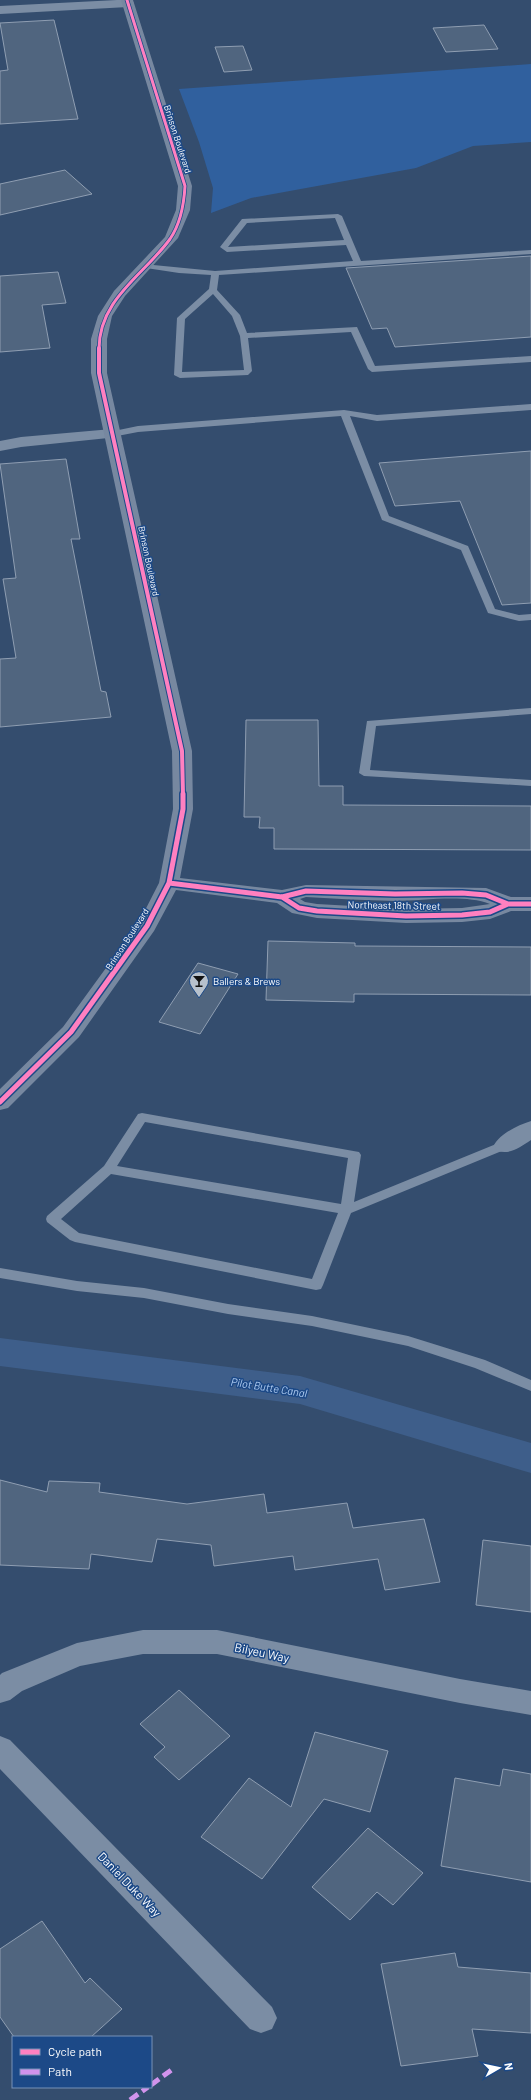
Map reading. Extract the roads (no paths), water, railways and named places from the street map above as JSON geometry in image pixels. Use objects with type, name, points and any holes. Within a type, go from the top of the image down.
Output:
[{"type":"street","points":[[0,10],[127,2]]},
{"type":"street","name":"Brinson Boulevard","points":[[0,1102],[71,1032],[147,926],[169,883],[183,809],[182,751],[99,373],[99,339],[105,316],[119,294],[171,238],[183,210],[185,186],[127,2]]},
{"type":"street","points":[[0,446],[21,442],[112,434]]},
{"type":"street","name":"Northeast 18th Street","points":[[169,883],[282,898],[299,908],[318,911],[406,916],[476,914],[490,912],[508,904],[531,904]]},
{"type":"street","points":[[505,1145],[531,1129]]},
{"type":"street","name":"Bilyeu Way","points":[[0,1691],[12,1682],[77,1654],[143,1642],[217,1642],[421,1684],[531,1703]]},
{"type":"street","name":"Daniel Duke Way","points":[[0,1750],[261,2018]]},
{"type":"lane","points":[[349,242],[227,250],[224,247],[245,221],[338,216],[349,242],[358,264]]},
{"type":"lane","points":[[146,266],[179,271],[215,273],[531,252]]},
{"type":"lane","points":[[213,290],[236,316],[244,336],[248,371],[245,373],[180,375],[177,373],[181,318],[213,290],[215,273]]},
{"type":"lane","points":[[244,336],[354,329],[372,369],[531,359]]},
{"type":"lane","points":[[112,434],[138,429],[344,413],[377,418],[531,407]]},
{"type":"lane","points":[[344,413],[385,518],[465,548],[491,612],[519,618],[531,617]]},
{"type":"lane","points":[[531,711],[371,723],[364,773],[531,783]]},
{"type":"lane","points":[[142,1117],[355,1155],[346,1210],[316,1285],[75,1237],[52,1219],[108,1169],[142,1117]]},
{"type":"lane","points":[[108,1169],[346,1210],[505,1145]]},
{"type":"lane","points":[[0,1273],[77,1286],[144,1293],[228,1309],[312,1321],[401,1339],[480,1364],[531,1386]]},
{"type":"waterway","name":"Pilot Butte Canal","points":[[0,1352],[300,1390],[531,1458]]},
{"type":"place","name":"Ballers & Brews","points":[[199,998]]}]
